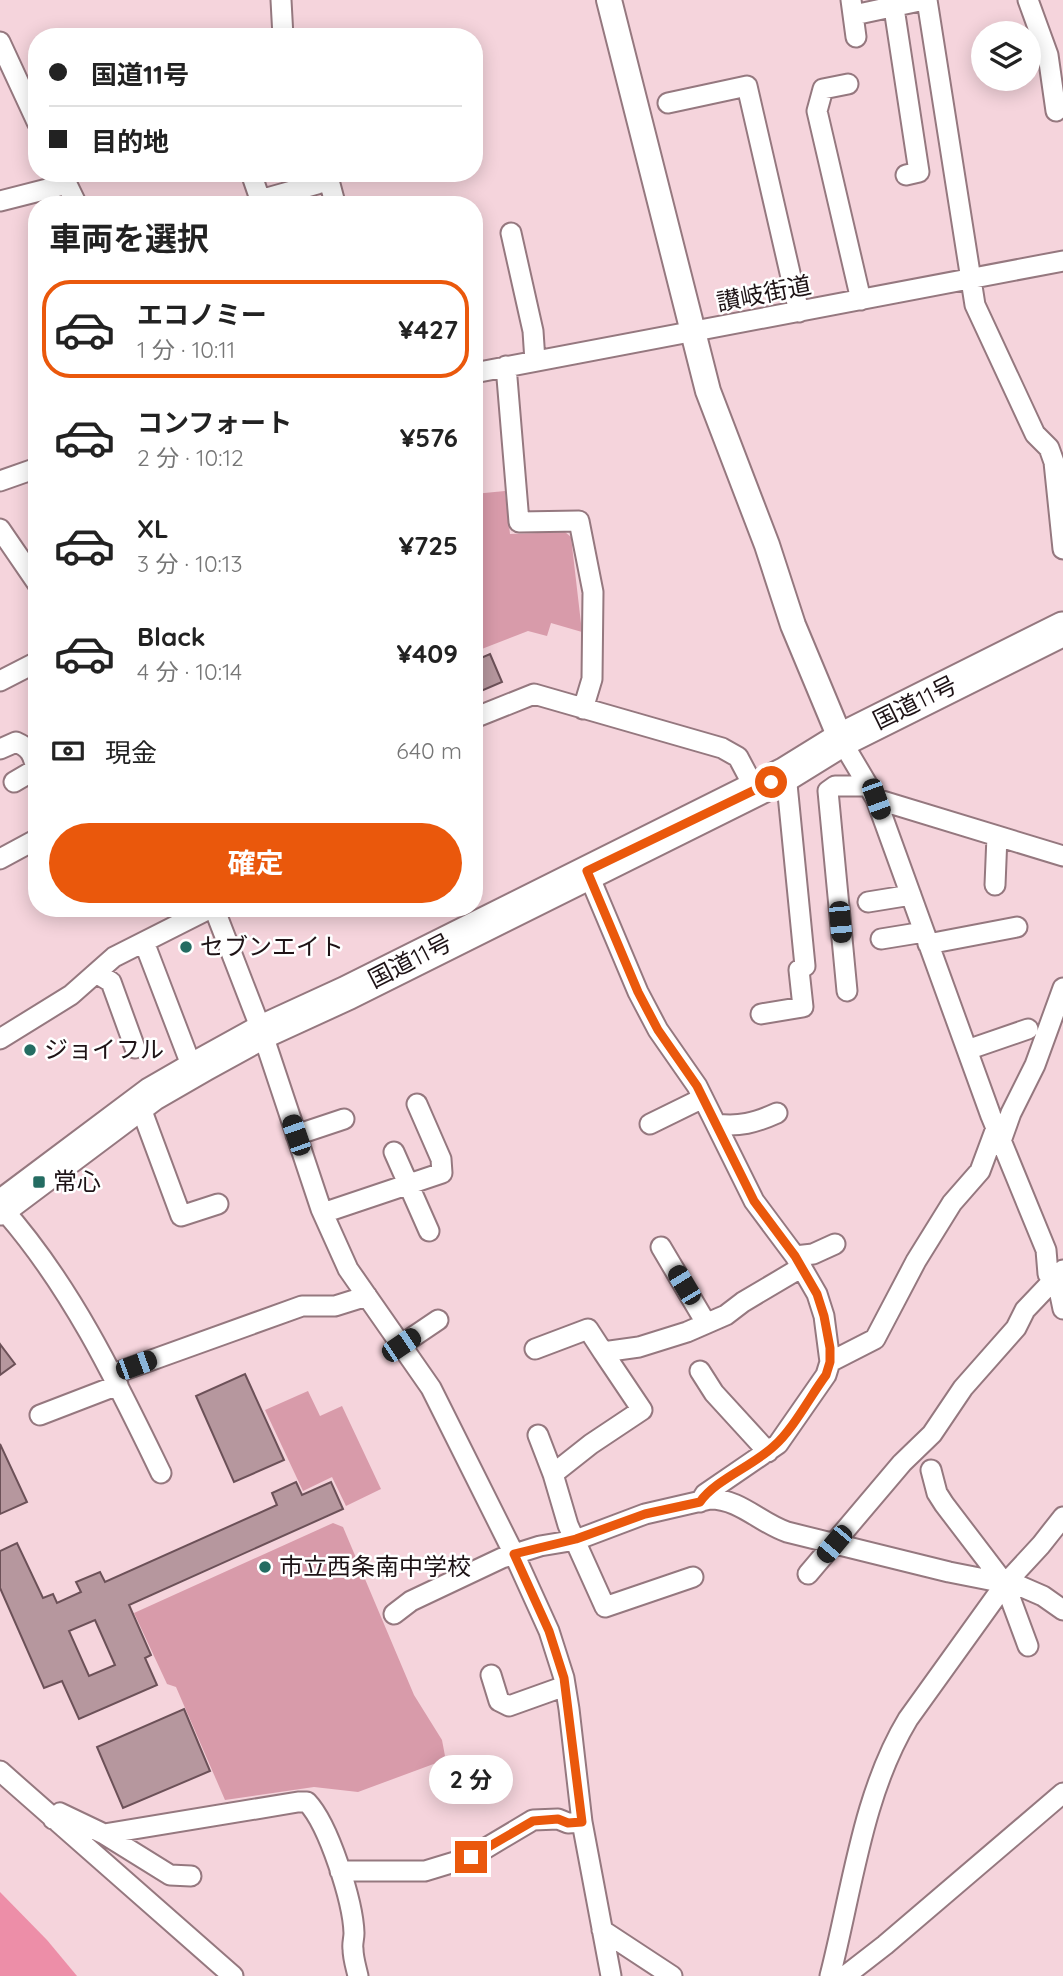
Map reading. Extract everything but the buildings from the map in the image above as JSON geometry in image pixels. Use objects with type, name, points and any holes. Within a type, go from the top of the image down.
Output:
[{"type":"highway","name":"国道11号","points":[[0,1207],[139,1103],[262,1032],[347,993],[786,774],[841,740],[1063,629]]},
{"type":"street","points":[[281,0],[283,28]]},
{"type":"street","points":[[609,0],[708,391],[767,545],[793,625],[841,740],[872,792],[999,1134],[1046,1250],[1048,1274],[1059,1278]]},
{"type":"street","points":[[856,37],[852,8],[894,8],[925,0],[975,305],[1035,434],[1049,448],[1054,462],[1063,549]]},
{"type":"street","points":[[1028,0],[1048,55],[1056,111]]},
{"type":"street","points":[[894,8],[919,172],[906,175]]},
{"type":"street","points":[[0,42],[28,103]]},
{"type":"street","points":[[848,84],[823,89],[817,111],[861,300]]},
{"type":"street","points":[[668,103],[747,86],[799,312]]},
{"type":"street","points":[[0,201],[55,182]]},
{"type":"street","points":[[280,196],[316,182]]},
{"type":"street","points":[[511,233],[533,331],[535,361]]},
{"type":"street","name":"讃岐街道","points":[[483,371],[1063,261]]},
{"type":"street","points":[[506,366],[519,522],[579,521],[593,592],[592,679],[583,709]]},
{"type":"street","points":[[0,481],[28,471]]},
{"type":"street","points":[[0,529],[28,570]]},
{"type":"street","points":[[0,681],[28,667]]},
{"type":"street","points":[[483,714],[534,694],[722,748],[737,757],[755,789]]},
{"type":"street","points":[[0,749],[16,742],[28,747]]},
{"type":"street","points":[[14,782],[28,774]]},
{"type":"street","points":[[761,1014],[803,1007],[799,971],[806,967],[786,774]]},
{"type":"street","points":[[847,991],[834,948],[826,870],[828,791],[835,786],[872,792],[1063,856]]},
{"type":"street","points":[[994,886],[997,836]]},
{"type":"street","points":[[0,859],[28,844]]},
{"type":"street","points":[[587,871],[638,992],[658,1030],[703,1098],[754,1201],[798,1262],[817,1294],[824,1316],[830,1362],[826,1375],[778,1444],[705,1494],[700,1502]]},
{"type":"street","points":[[868,902],[911,895]]},
{"type":"street","points":[[0,1039],[71,995],[114,957],[194,917]]},
{"type":"street","points":[[216,917],[262,1032],[323,1213],[348,1269],[431,1388],[514,1554],[549,1631],[565,1686],[582,1822],[611,1976]]},
{"type":"street","points":[[881,939],[926,938],[1017,927]]},
{"type":"street","points":[[144,942],[193,1070]]},
{"type":"street","points":[[96,973],[111,982],[135,1048]]},
{"type":"street","points":[[830,1362],[875,1339],[916,1261],[952,1203],[980,1171],[1035,1065],[1063,988]]},
{"type":"street","points":[[967,1049],[1028,1030]]},
{"type":"street","points":[[650,1124],[703,1098]]},
{"type":"street","points":[[139,1103],[181,1216],[218,1204]]},
{"type":"street","points":[[323,1213],[442,1173],[441,1159],[417,1104]]},
{"type":"street","points":[[716,1124],[735,1126],[755,1123],[777,1113]]},
{"type":"street","points":[[296,1135],[344,1119]]},
{"type":"street","points":[[394,1152],[429,1231]]},
{"type":"street","points":[[0,1207],[27,1236],[75,1309],[115,1379],[161,1473]]},
{"type":"street","points":[[603,1352],[639,1347],[726,1315],[798,1262],[835,1244]]},
{"type":"street","points":[[661,1247],[706,1324]]},
{"type":"street","points":[[1059,1278],[1063,1309]]},
{"type":"street","points":[[808,1574],[902,1463],[932,1434],[964,1388],[1016,1328],[1025,1310],[1059,1278]]},
{"type":"street","points":[[40,1415],[115,1379],[302,1306],[335,1306],[367,1296]]},
{"type":"street","points":[[401,1345],[438,1320]]},
{"type":"street","points":[[535,1349],[588,1329],[642,1409],[553,1474]]},
{"type":"street","points":[[700,1371],[714,1393],[768,1452]]},
{"type":"street","points":[[538,1435],[568,1525],[605,1607],[693,1577]]},
{"type":"street","points":[[931,1470],[937,1493],[944,1504],[1006,1584],[1028,1646]]},
{"type":"street","points":[[394,1614],[411,1601],[514,1554],[576,1539],[645,1514],[720,1499],[729,1501],[776,1529],[1031,1590],[1063,1610]]},
{"type":"street","points":[[831,1976],[873,1795],[894,1742],[1006,1584],[1063,1517]]},
{"type":"street","points":[[491,1675],[499,1701],[509,1706],[565,1686]]},
{"type":"street","points":[[0,1771],[233,1976]]},
{"type":"street","points":[[845,1976],[1063,1793]]},
{"type":"street","points":[[104,1834],[307,1802],[324,1829],[340,1871],[354,1934],[352,1947],[358,1976]]},
{"type":"street","points":[[53,1819],[60,1813],[104,1834],[170,1875],[191,1877]]},
{"type":"street","points":[[340,1871],[425,1871],[471,1857],[533,1821],[558,1819],[568,1823],[582,1822]]},
{"type":"street","points":[[602,1930],[672,1976]]},
{"type":"shaded area","points":[[505,491],[510,534],[565,532],[571,537],[582,632],[551,623],[547,636],[528,631],[483,648],[483,493]]},
{"type":"shaded area","points":[[308,1391],[320,1416],[342,1406],[381,1489],[346,1506],[332,1477],[303,1491],[265,1410]]},
{"type":"shaded area","points":[[333,1523],[343,1527],[414,1695],[442,1740],[445,1756],[439,1762],[358,1792],[314,1787],[225,1800],[176,1687],[167,1684],[134,1613]]},
{"type":"shaded area","points":[[0,1892],[47,1940],[77,1976],[0,1976]]},
{"type":"place","name":"セブンエイト","points":[[186,947]]},
{"type":"place","name":"ジョイフル","points":[[30,1050]]},
{"type":"place","name":"常心","points":[[39,1182]]},
{"type":"place","name":"市立西条南中学校","points":[[265,1567]]},
{"type":"route","points":[[471,1857],[533,1821],[558,1819],[568,1823],[582,1822],[564,1678],[549,1631],[514,1554],[576,1539],[645,1514],[700,1502],[705,1494],[778,1444],[826,1375],[830,1362],[824,1316],[817,1294],[795,1256],[754,1201],[697,1086],[658,1030],[638,992],[587,871],[771,782]]}]
